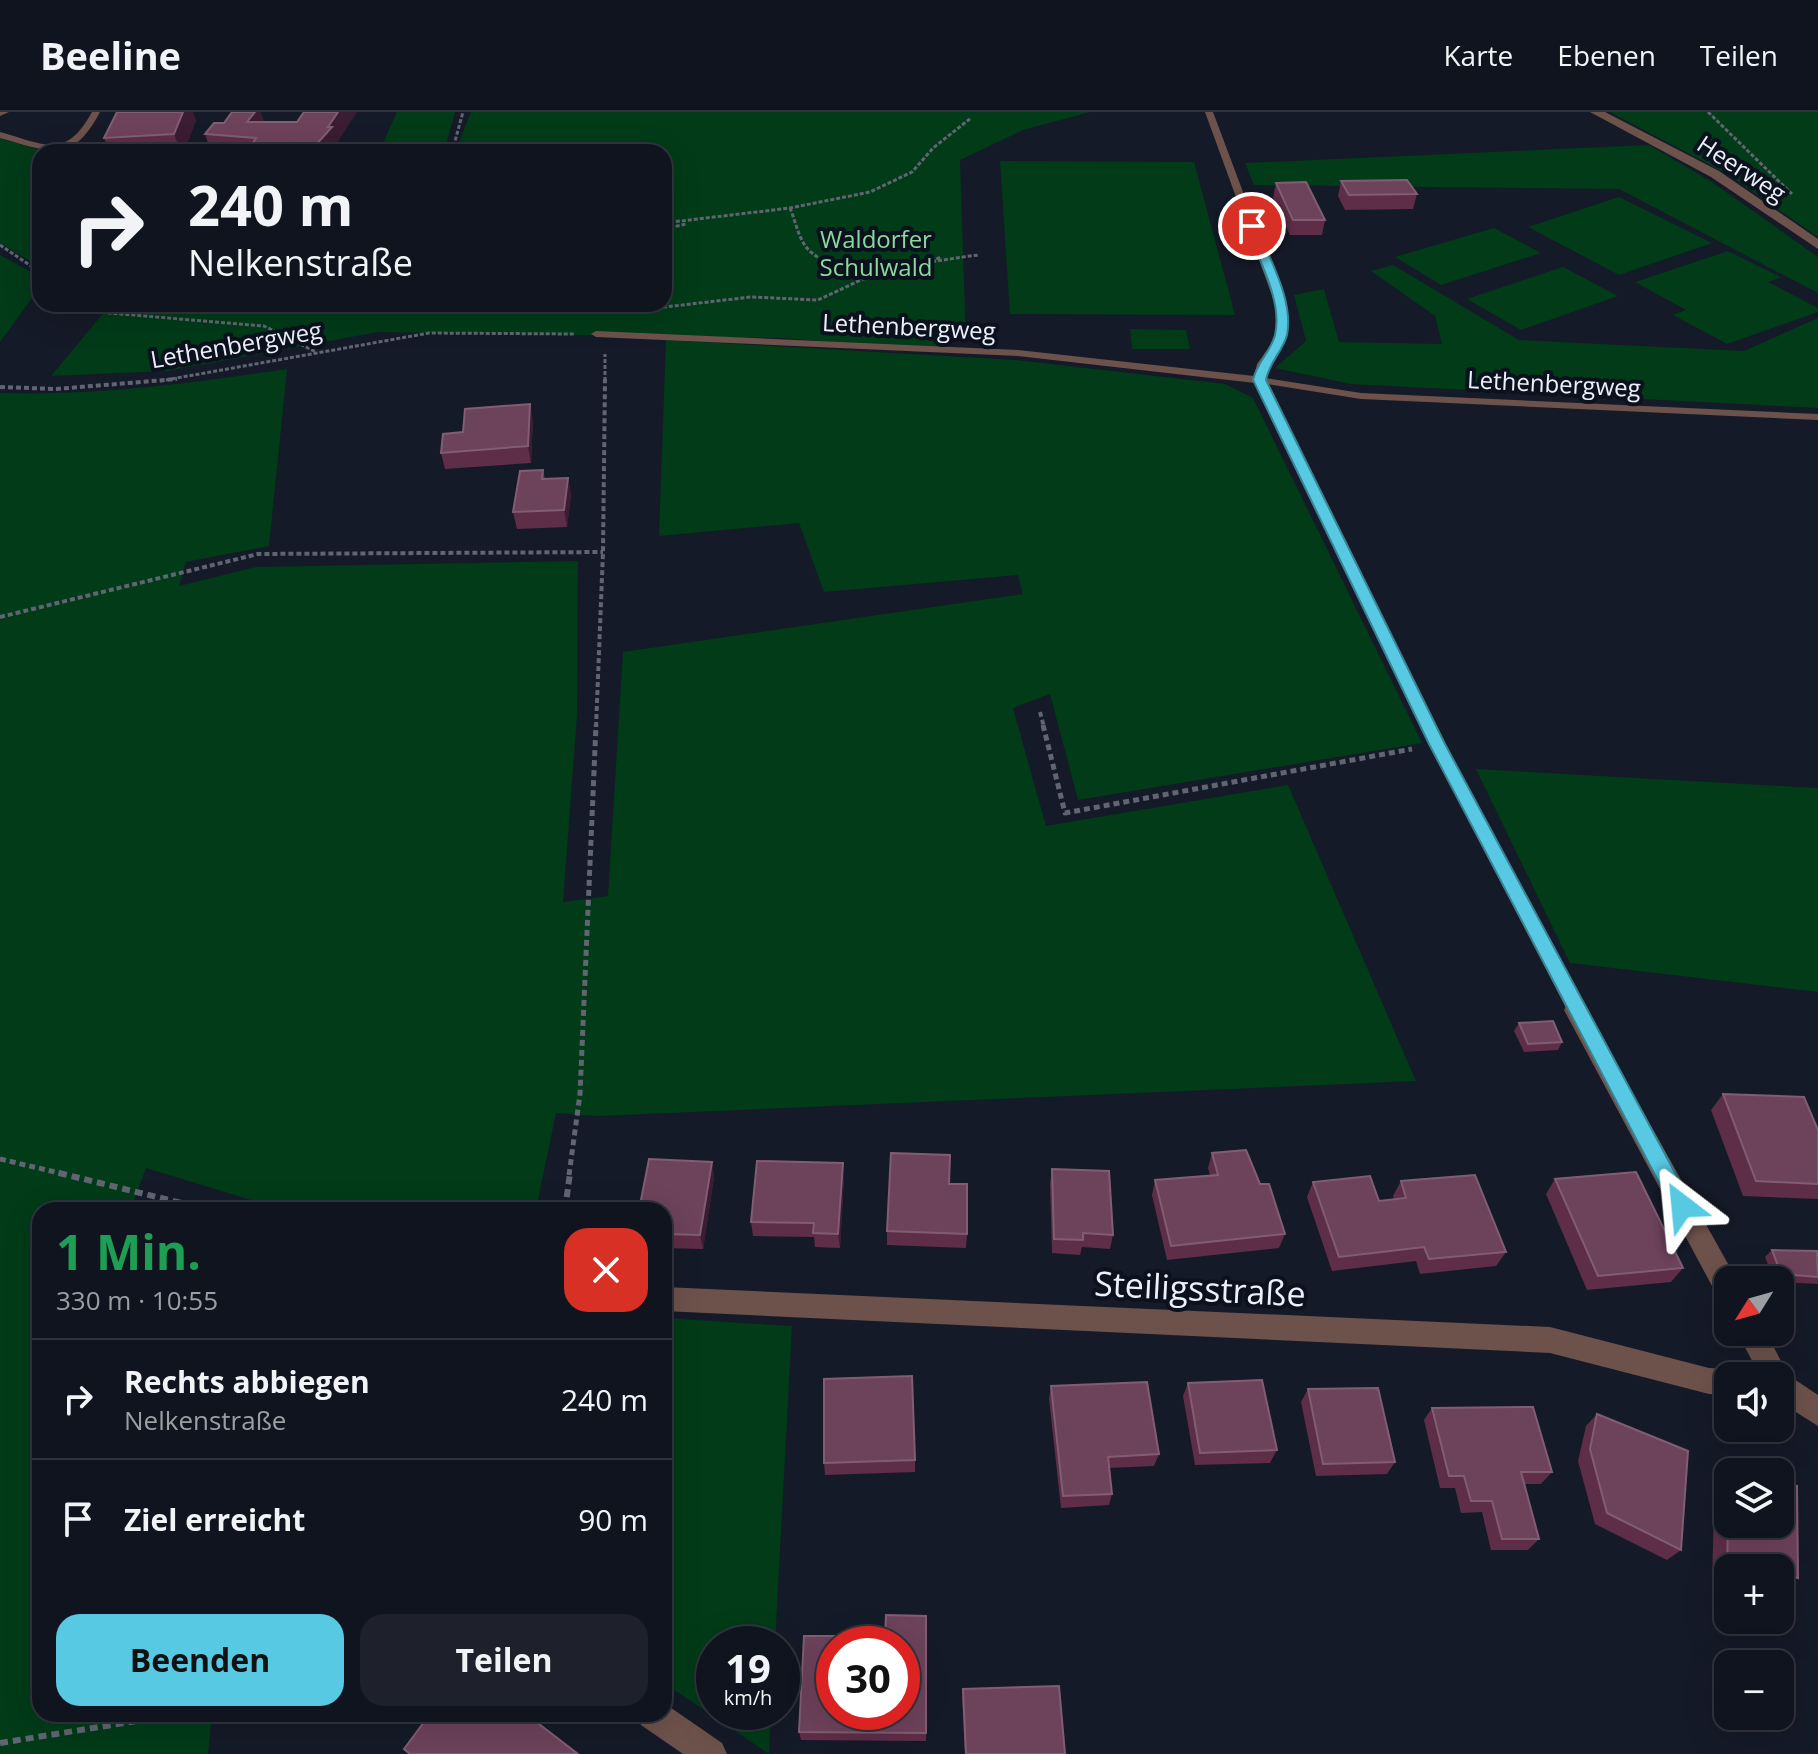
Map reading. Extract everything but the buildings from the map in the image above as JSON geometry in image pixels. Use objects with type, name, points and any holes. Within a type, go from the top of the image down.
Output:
[{"type":"street","name":"Heerweg","points":[[1596,112],[1715,174],[1818,245]]},
{"type":"street","points":[[1575,1010],[1715,1266]]},
{"type":"street","name":"Steiligsstraße","points":[[672,1299],[1550,1340],[1714,1381]]},
{"type":"street","points":[[1794,1395],[1818,1412]]},
{"type":"street","points":[[664,1722],[711,1754]]},
{"type":"lane","points":[[74,144],[84,138],[96,112]]},
{"type":"lane","points":[[1209,112],[1283,312],[1280,339],[1262,364],[1259,380],[1437,744],[1575,1010]]},
{"type":"lane","points":[[0,135],[35,144]]},
{"type":"lane","name":"Lethenbergweg","points":[[600,334],[1018,353],[1259,380],[1361,396],[1818,417]]},
{"type":"path","points":[[454,144],[463,112]]},
{"type":"path","points":[[1708,112],[1796,198]]},
{"type":"path","points":[[672,222],[790,208],[870,192],[912,172],[933,148],[971,118]]},
{"type":"path","points":[[790,208],[802,240],[813,255],[855,268],[979,255]]},
{"type":"path","points":[[672,227],[706,219]]},
{"type":"path","points":[[0,245],[32,267]]},
{"type":"path","points":[[672,306],[751,297],[818,300],[863,279],[912,270],[941,257]]},
{"type":"path","points":[[106,312],[264,326],[317,353]]},
{"type":"path","points":[[625,334],[624,316],[633,312]]},
{"type":"path","name":"Lethenbergweg","points":[[0,387],[56,389],[171,380],[262,366],[429,333],[600,334]]},
{"type":"path","points":[[566,1202],[580,1094],[603,552],[600,334]]},
{"type":"path","points":[[0,617],[258,554],[603,552]]},
{"type":"path","points":[[1040,712],[1065,813],[1437,744]]},
{"type":"path","points":[[0,1159],[177,1202]]},
{"type":"path","points":[[0,1743],[130,1722]]},
{"type":"green space","points":[[397,112],[455,112],[446,144],[383,144]]},
{"type":"green space","name":"Waldorfer Schulwald","points":[[471,112],[1090,112],[1023,130],[960,160],[966,342],[945,341],[945,351],[782,338],[378,332],[167,371],[51,376],[104,312],[672,312],[672,144],[458,144]]},
{"type":"green space","points":[[1610,112],[1818,112],[1818,237],[1727,174]]},
{"type":"green space","points":[[0,138],[32,148],[32,262],[0,243]]},
{"type":"green space","points":[[1649,145],[1712,182],[1818,257],[1818,293],[1619,189],[1254,185],[1245,163]]},
{"type":"green space","points":[[1000,161],[1194,162],[1235,315],[1010,314]]},
{"type":"green space","points":[[1619,197],[1712,243],[1619,275],[1528,227]]},
{"type":"green space","points":[[1494,228],[1541,253],[1441,285],[1395,257]]},
{"type":"green space","points":[[1728,251],[1781,277],[1768,282],[1818,308],[1818,312],[1727,344],[1673,315],[1686,310],[1635,282]]},
{"type":"green space","points":[[0,255],[32,273],[32,298],[0,342]]},
{"type":"green space","points":[[1393,265],[1519,340],[1744,351],[1818,318],[1818,408],[1351,384],[1275,368],[1306,341],[1294,295],[1324,289],[1339,342],[1442,344],[1435,316],[1371,271]]},
{"type":"green space","points":[[1563,267],[1618,296],[1521,330],[1467,299]]},
{"type":"green space","points":[[1130,329],[1186,330],[1190,349],[1132,349]]},
{"type":"green space","points":[[666,340],[1016,360],[1225,384],[1253,398],[1422,743],[1078,800],[1050,694],[1013,708],[1046,826],[1288,785],[1416,1081],[599,1116],[556,1113],[538,1202],[257,1202],[146,1168],[134,1201],[138,1202],[32,1202],[32,1722],[211,1722],[208,1754],[0,1754],[0,393],[180,384],[287,369],[269,546],[186,562],[179,586],[256,567],[578,561],[577,715],[563,902],[608,896],[623,652],[1023,594],[1018,575],[824,592],[799,523],[659,536]]},
{"type":"green space","points":[[1476,769],[1818,788],[1818,992],[1570,963]]},
{"type":"green space","points":[[672,1318],[792,1326],[776,1626],[696,1626],[696,1705],[672,1688]]},
{"type":"green space","points":[[734,1730],[770,1730],[769,1754]]},
{"type":"route","points":[[1252,226],[1283,312],[1280,339],[1262,364],[1259,380],[1437,744],[1575,1010],[1682,1206]]}]
